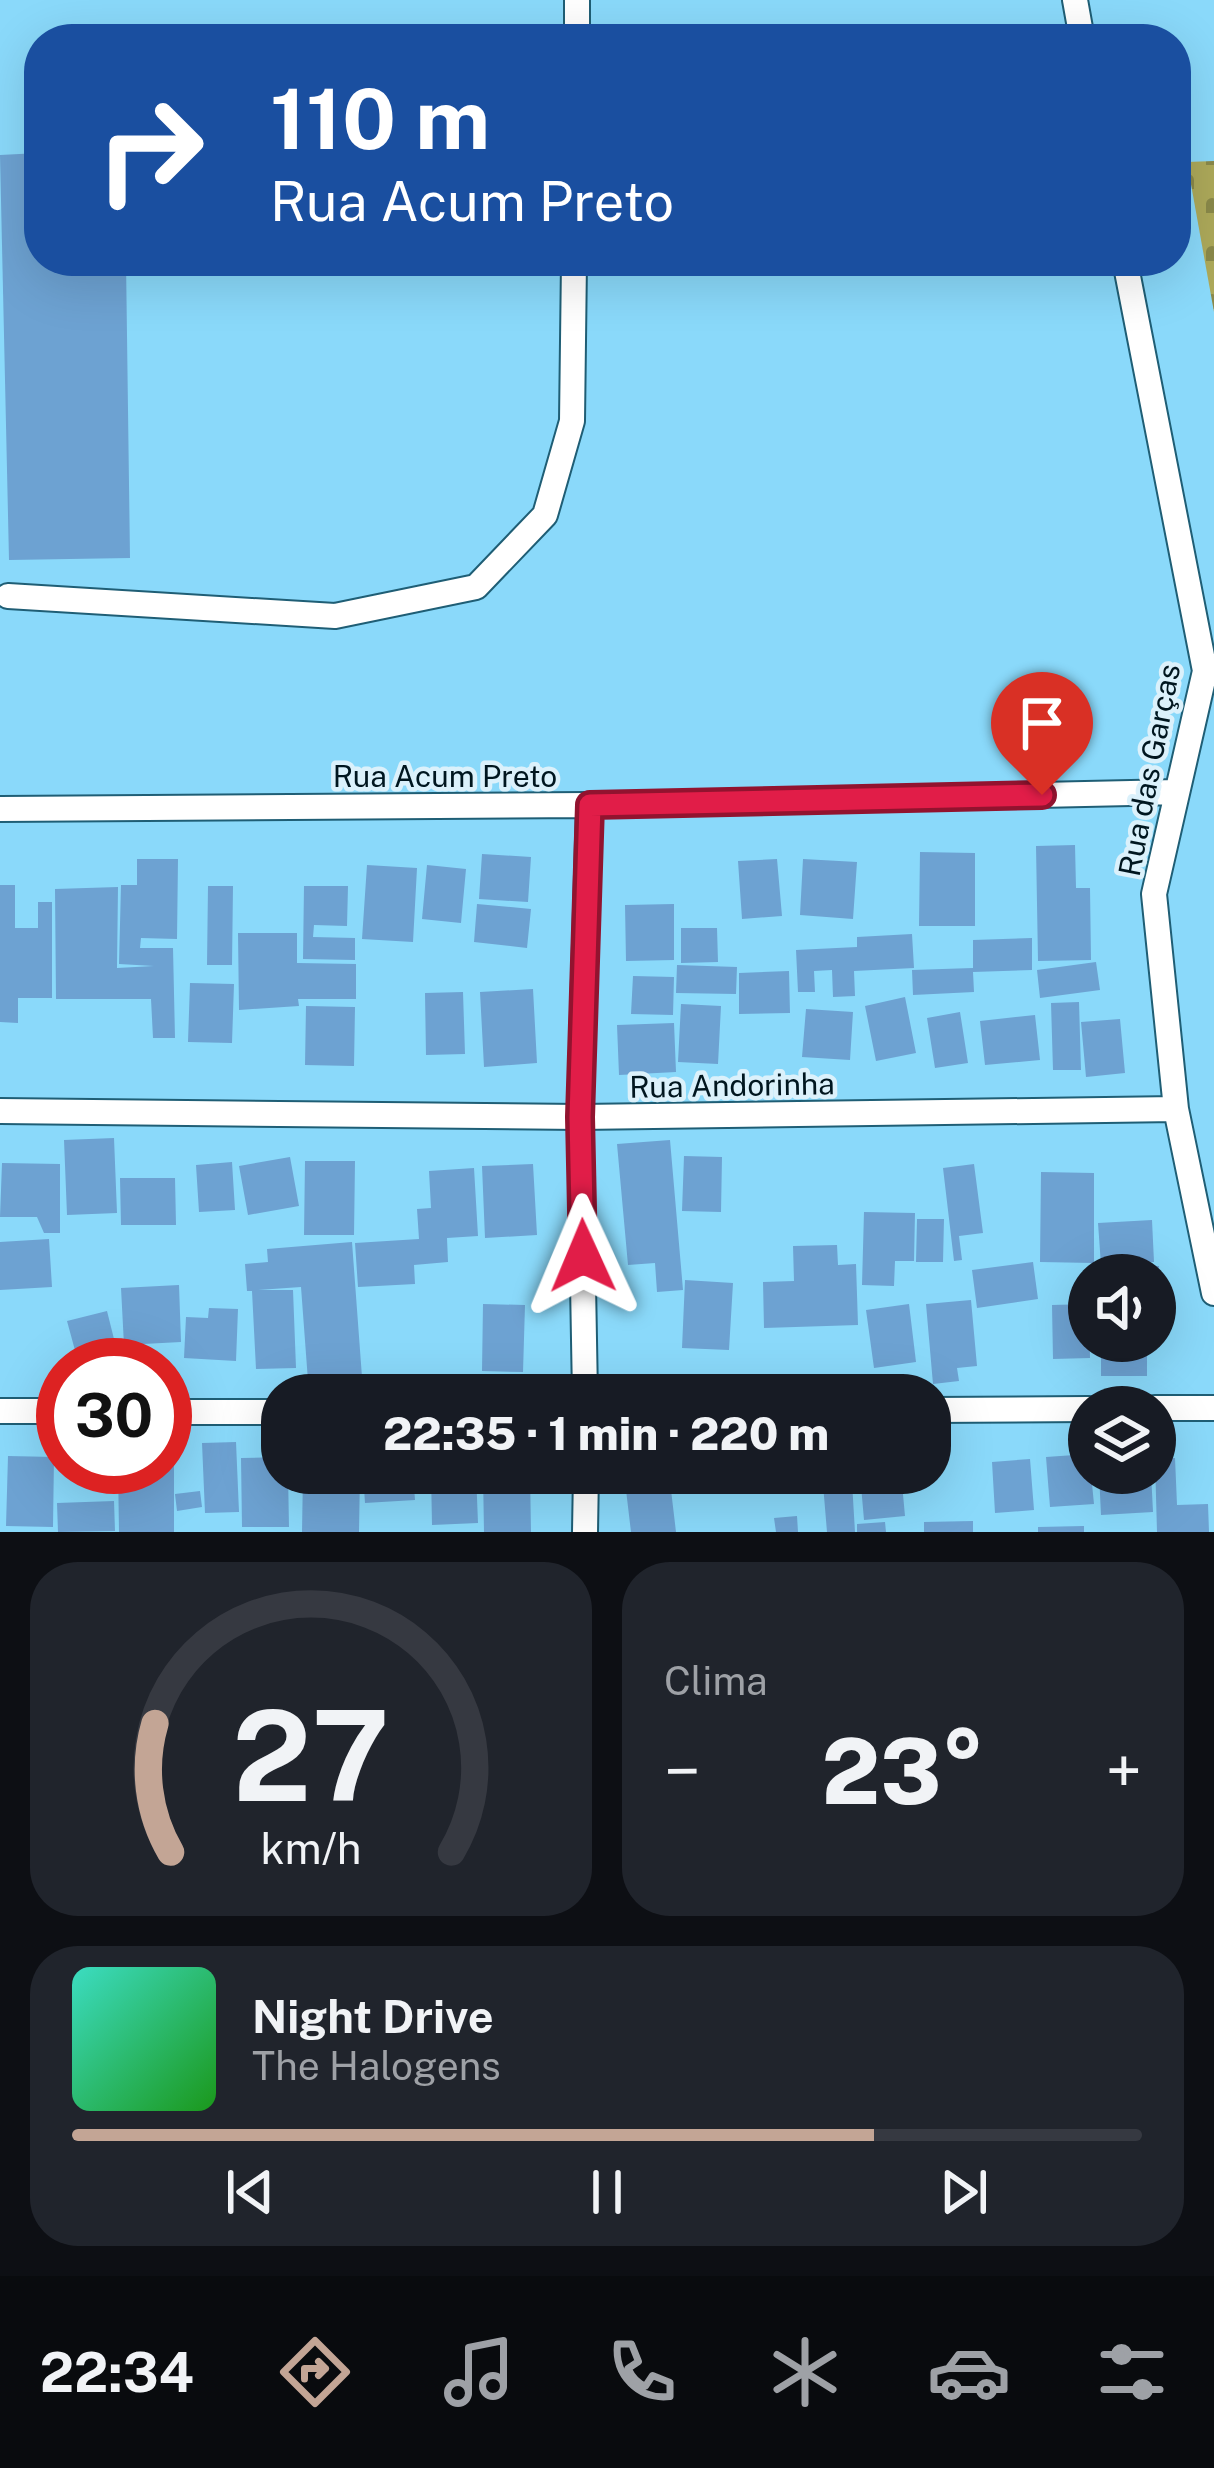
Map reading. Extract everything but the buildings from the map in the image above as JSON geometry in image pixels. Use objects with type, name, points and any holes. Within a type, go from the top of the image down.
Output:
[{"type":"street","points":[[8,596],[335,616],[476,587],[545,514],[572,421],[574,276]]},
{"type":"street","name":"Rua das Garças","points":[[1128,276],[1204,671],[1154,894],[1176,1109],[1214,1293]]},
{"type":"street","name":"Rua Acum Preto","points":[[0,809],[590,805],[1178,792]]},
{"type":"street","points":[[585,1374],[580,1117],[590,805]]},
{"type":"street","name":"Rua Andorinha","points":[[0,1111],[580,1117],[1176,1109]]},
{"type":"street","points":[[1176,1408],[1214,1408]]},
{"type":"street","points":[[951,1410],[1068,1409]]},
{"type":"street","points":[[0,1412],[36,1412]]},
{"type":"street","points":[[192,1412],[261,1412]]},
{"type":"street","points":[[586,1494],[586,1532]]},
{"type":"green space","points":[[1214,161],[1214,312],[1191,184],[1191,162]]},
{"type":"route","points":[[583,1256],[580,1117],[590,805],[1042,795]]}]
